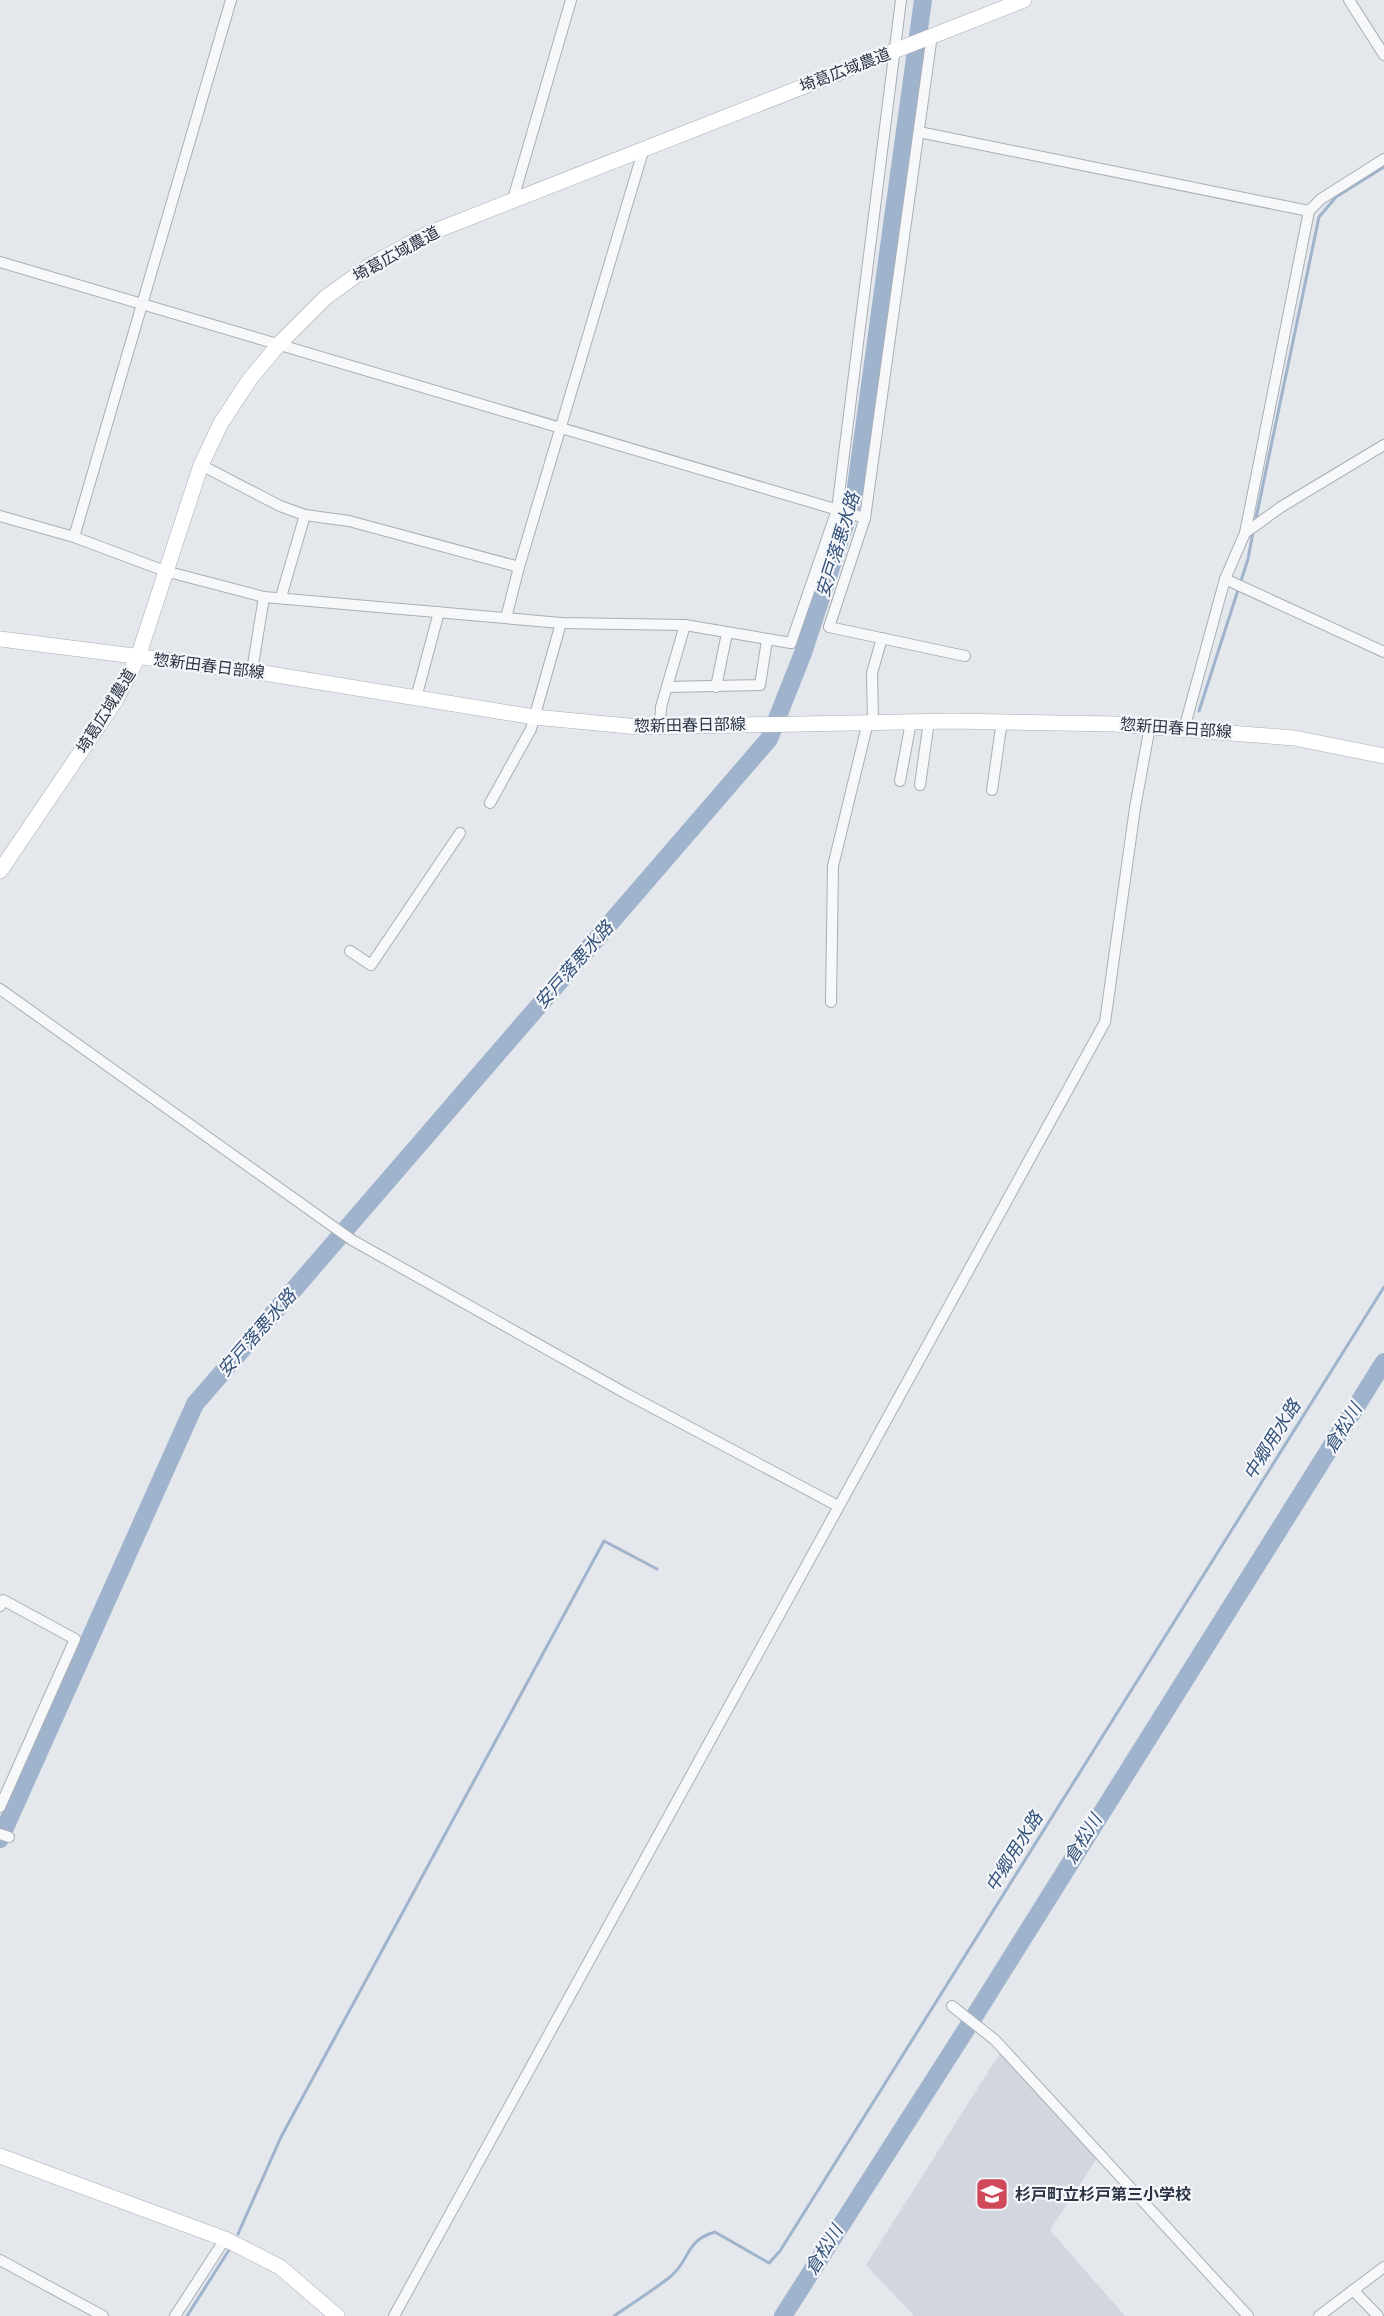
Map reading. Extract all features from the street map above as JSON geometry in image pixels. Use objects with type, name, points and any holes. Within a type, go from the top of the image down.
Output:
[{"type":"street","points":[[74,537],[231,0]]},
{"type":"street","points":[[513,199],[571,0]]},
{"type":"street","points":[[0,516],[74,537],[165,571],[264,597],[561,623],[685,625],[791,644],[837,510],[900,48],[902,0]]},
{"type":"street","name":"埼葛広域農道","points":[[0,871],[116,700],[138,657],[201,465],[221,423],[250,379],[280,343],[324,298],[369,266],[425,235],[1024,0]]},
{"type":"street","points":[[1349,0],[1384,55]]},
{"type":"street","points":[[930,36],[919,132],[865,518],[829,627],[965,656]]},
{"type":"street","points":[[919,132],[1309,211]]},
{"type":"street","points":[[506,618],[519,567],[644,148]]},
{"type":"street","points":[[1184,729],[1225,579],[1245,532],[1309,211],[1321,199],[1384,159]]},
{"type":"street","points":[[0,262],[865,518]]},
{"type":"street","points":[[1245,532],[1281,507],[1384,445]]},
{"type":"street","points":[[201,465],[280,506],[305,515],[349,521],[519,567]]},
{"type":"street","points":[[281,597],[305,515]]},
{"type":"street","points":[[1225,579],[1384,652]]},
{"type":"street","points":[[252,671],[264,597]]},
{"type":"street","points":[[416,698],[439,612]]},
{"type":"street","points":[[490,803],[531,729],[561,623]]},
{"type":"street","points":[[660,726],[661,707],[685,625]]},
{"type":"street","points":[[716,687],[727,633]]},
{"type":"street","points":[[831,1002],[833,866],[871,722],[872,673],[882,638]]},
{"type":"street","name":"惣新田春日部線","points":[[0,639],[252,671],[534,717],[639,727],[929,721],[1150,726],[1294,738],[1384,756]]},
{"type":"street","points":[[667,687],[760,685],[767,640]]},
{"type":"street","points":[[920,785],[929,721]]},
{"type":"street","points":[[992,790],[1002,721]]},
{"type":"street","points":[[900,782],[911,722]]},
{"type":"street","points":[[394,2316],[1105,1022],[1135,808],[1150,726]]},
{"type":"street","points":[[350,951],[371,965],[460,833]]},
{"type":"street","points":[[0,989],[352,1240],[625,1393],[838,1506]]},
{"type":"street","points":[[0,1606],[3,1600],[75,1639],[0,1807]]},
{"type":"street","points":[[952,2006],[988,2033],[1248,2316]]},
{"type":"street","points":[[0,2156],[225,2239],[280,2267],[337,2316]]},
{"type":"street","points":[[175,2316],[225,2239]]},
{"type":"street","points":[[0,2260],[103,2316]]},
{"type":"street","points":[[1319,2316],[1384,2267]]},
{"type":"street","points":[[1353,2290],[1374,2315]]},
{"type":"shaded area","name":"杉戸町立杉戸第三小学校","points":[[1000,2053],[1097,2158],[1050,2230],[1125,2316],[914,2316],[866,2265]]},
{"type":"waterway","name":"安戸落悪水路","points":[[0,1839],[195,1404],[769,739],[803,653],[855,494],[923,0]]},
{"type":"waterway","points":[[1255,523],[1319,217],[1336,197],[1384,167]]},
{"type":"waterway","points":[[1199,711],[1248,559],[1253,532]]},
{"type":"waterway","name":"中郷用水路","points":[[614,2316],[670,2277],[677,2271],[698,2240],[715,2232],[769,2263],[780,2251],[1384,1287]]},
{"type":"waterway","name":"倉松川","points":[[783,2316],[962,2036],[1384,1362]]},
{"type":"waterway","points":[[238,2234],[281,2137],[604,1541],[657,1569]]},
{"type":"waterway","points":[[187,2316],[229,2250]]},
{"type":"place","name":"杉戸町立杉戸第三小学校","points":[[992,2194]]}]
